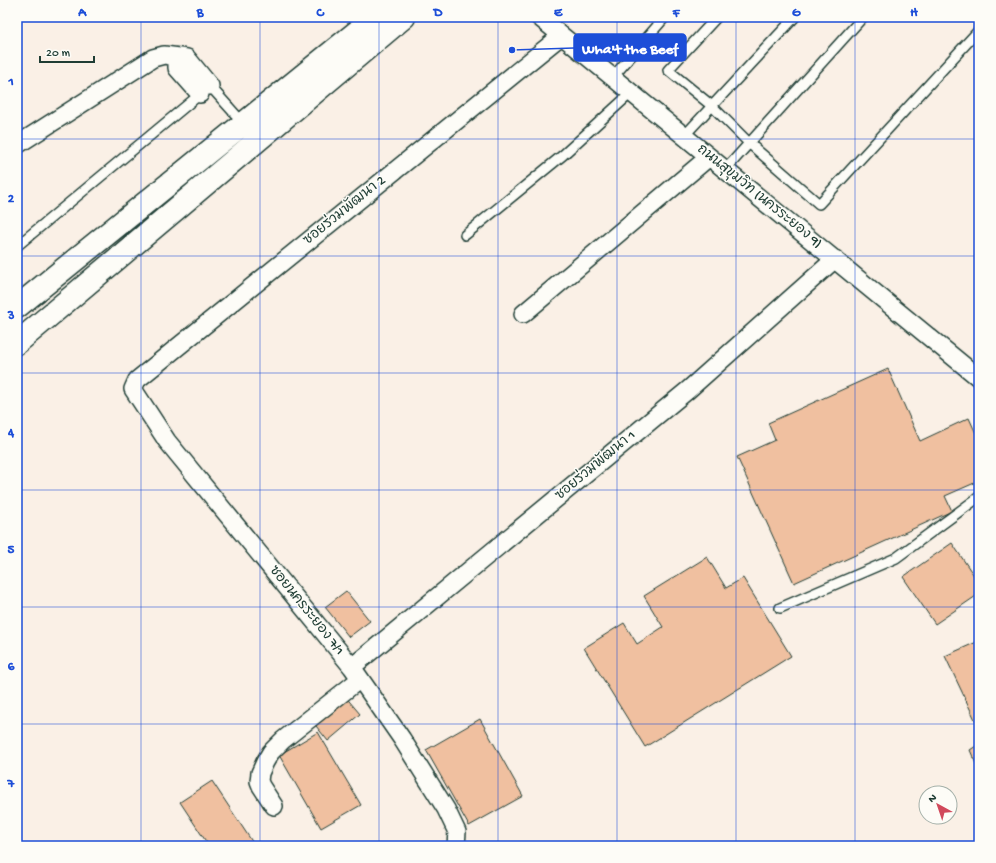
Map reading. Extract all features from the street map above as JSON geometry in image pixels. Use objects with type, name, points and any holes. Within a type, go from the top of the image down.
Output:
[{"type":"street","points":[[17,343],[404,17]]},
{"type":"street","name":"ถนนสุขุมวิท (นครระยอง 9)","points":[[539,17],[979,378]]},
{"type":"street","points":[[17,307],[244,124],[365,22]]},
{"type":"street","name":"ซอยร่วมพัฒนา 2","points":[[133,389],[137,380],[561,36]]},
{"type":"street","points":[[18,143],[152,58],[164,55],[177,57],[177,68],[205,90]]},
{"type":"street","points":[[523,314],[709,157]]},
{"type":"street","name":"ซอยร่วมพัฒนา 1","points":[[274,806],[261,786],[259,781],[260,772],[264,762],[271,752],[283,740],[356,673],[688,390],[835,259]]},
{"type":"street","name":"ซอยนครระยอง 7/1","points":[[133,389],[167,441],[356,673],[402,739],[446,809],[457,832],[456,846]]},
{"type":"lane","points":[[612,78],[665,17]]},
{"type":"lane","points":[[716,17],[668,70],[712,106],[749,143],[819,204],[979,30]]},
{"type":"lane","points":[[684,136],[796,17]]},
{"type":"lane","points":[[725,170],[863,17]]},
{"type":"lane","points":[[17,246],[205,90],[244,124]]},
{"type":"lane","points":[[465,235],[562,155],[631,93]]},
{"type":"lane","points":[[780,608],[896,558],[979,497]]},
{"type":"building","points":[[888,369],[920,441],[969,418],[979,440],[979,481],[945,496],[952,511],[794,583],[737,457],[775,440],[768,423]]},
{"type":"building","points":[[952,543],[979,583],[979,594],[935,624],[903,577]]},
{"type":"building","points":[[707,557],[726,588],[743,578],[791,656],[645,747],[584,648],[624,623],[637,644],[663,627],[644,596]]},
{"type":"building","points":[[346,591],[370,621],[349,637],[325,607]]},
{"type":"building","points":[[979,641],[979,728],[945,656]]},
{"type":"building","points":[[344,695],[360,714],[328,741],[312,721]]},
{"type":"building","points":[[480,719],[523,796],[469,826],[426,750]]},
{"type":"building","points":[[318,732],[361,805],[321,828],[279,755]]},
{"type":"building","points":[[979,744],[979,771],[970,750]]},
{"type":"building","points":[[212,781],[255,846],[209,846],[180,802]]},
{"type":"place","name":"Wha't the Beef","points":[[512,50]]}]
